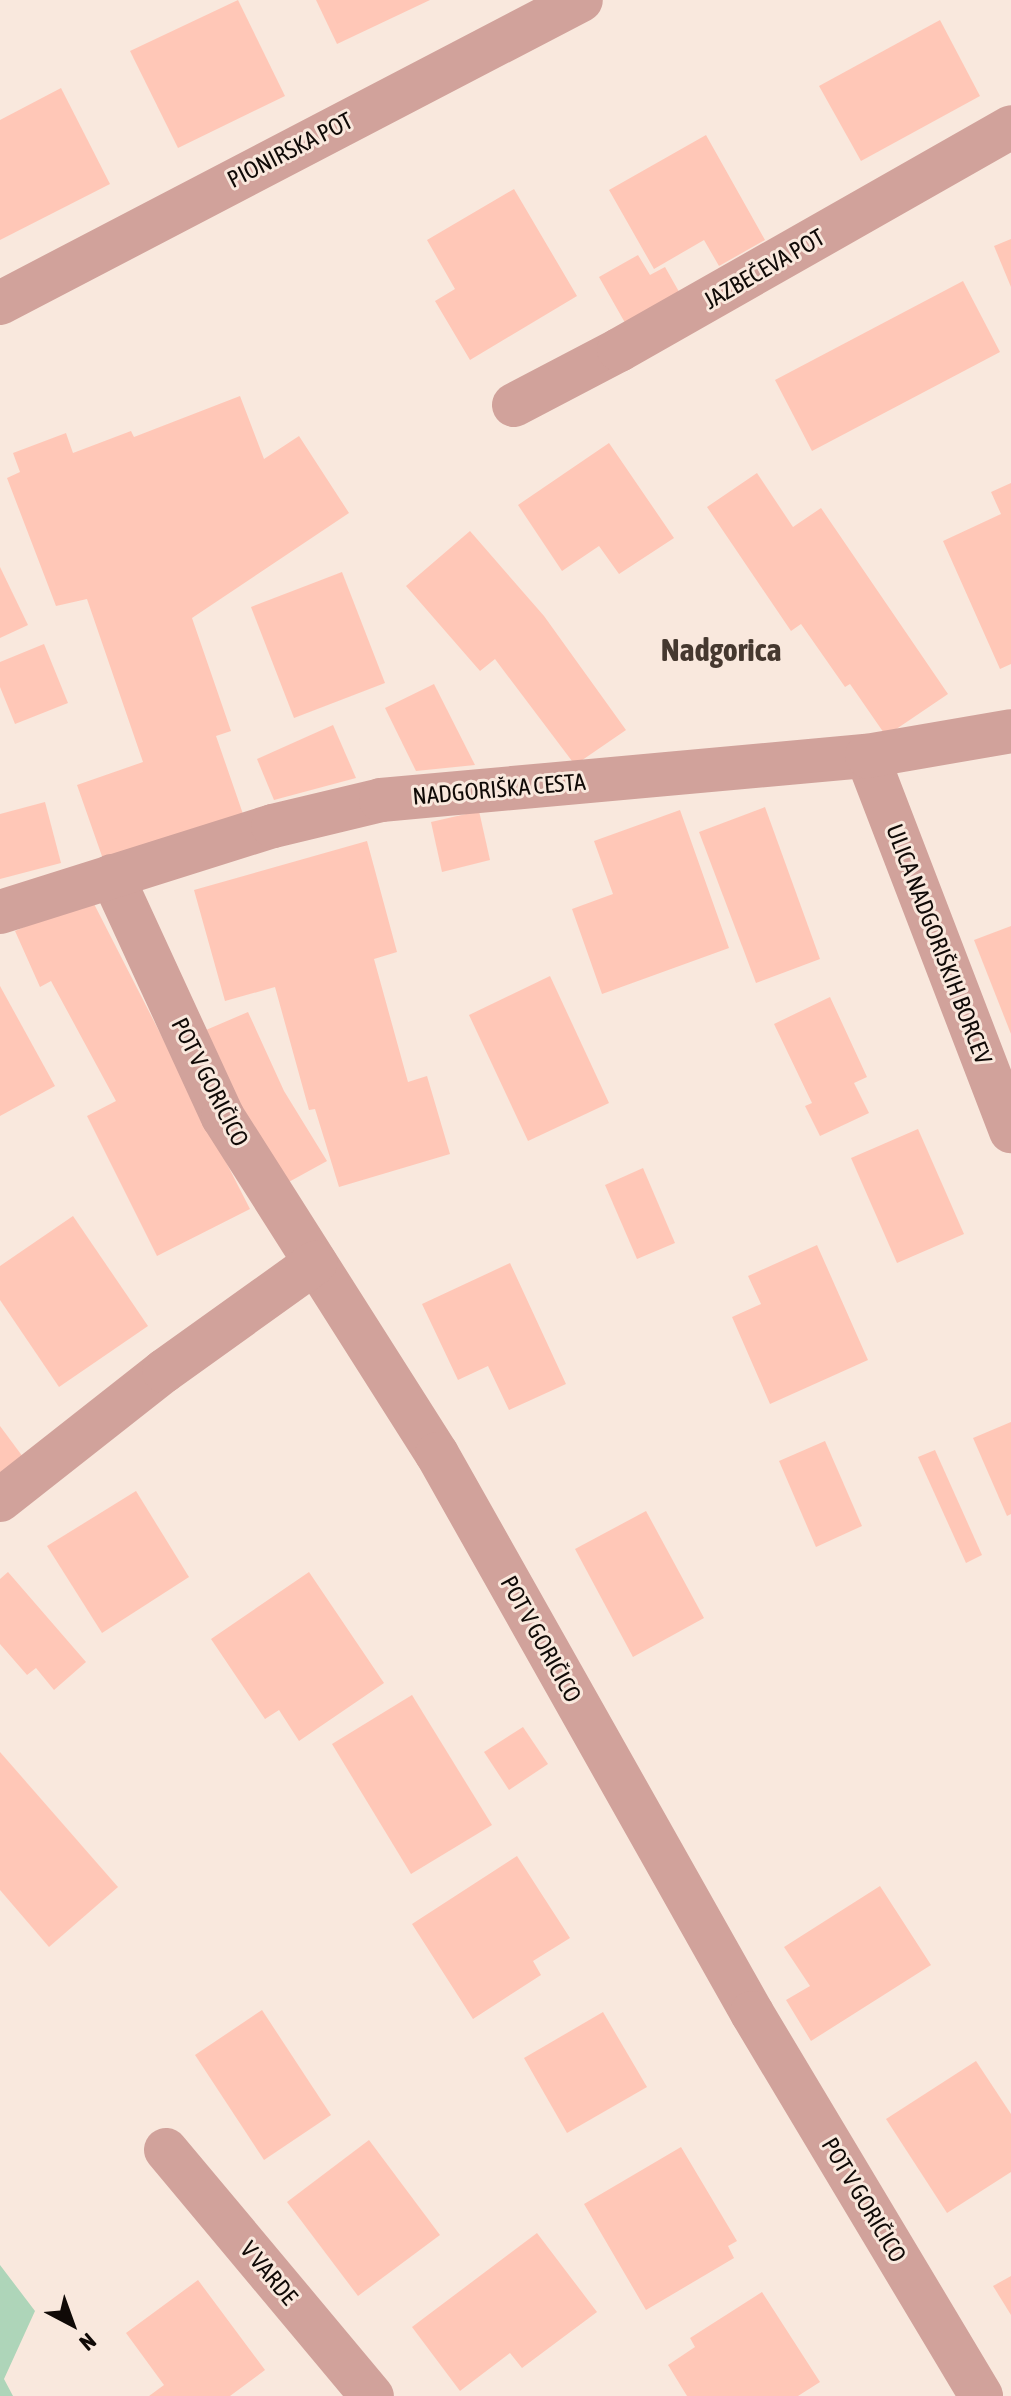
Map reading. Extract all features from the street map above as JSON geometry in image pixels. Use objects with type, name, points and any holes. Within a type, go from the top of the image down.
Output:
[{"type":"street","name":"PIONIRSKA POT","points":[[0,303],[581,0]]},
{"type":"street","name":"JAZBEČEVA POT","points":[[514,405],[619,350],[1011,127]]},
{"type":"street","name":"NADGORIŠKA CESTA","points":[[0,912],[273,826],[381,800],[867,756],[1011,731]]},
{"type":"street","name":"ULICA NADGORIŠKIH BORCEV","points":[[867,756],[1011,1131]]},
{"type":"street","name":"POT V GORIČICO","points":[[112,876],[223,1117],[437,1454],[752,2013],[981,2396]]},
{"type":"street","points":[[0,1500],[152,1380],[315,1263]]},
{"type":"street","name":"V VARDE","points":[[166,2150],[372,2396]]},
{"type":"green space","points":[[0,2265],[35,2311],[4,2379],[13,2396],[0,2396]]},
{"type":"building","points":[[238,0],[285,96],[178,148],[130,51]]},
{"type":"building","points":[[316,0],[430,0],[337,44]]},
{"type":"building","points":[[940,20],[980,96],[861,161],[819,86]]},
{"type":"building","points":[[61,88],[110,184],[0,240],[0,120]]},
{"type":"building","points":[[706,135],[765,240],[719,266],[704,240],[654,269],[609,190]]},
{"type":"building","points":[[514,189],[577,296],[470,360],[435,301],[455,289],[427,240]]},
{"type":"building","points":[[1011,239],[1011,287],[994,246]]},
{"type":"building","points":[[638,255],[650,275],[665,267],[682,297],[628,328],[599,277]]},
{"type":"building","points":[[963,281],[1000,352],[812,451],[775,380]]},
{"type":"building","points":[[240,396],[264,459],[299,436],[349,513],[192,618],[231,731],[216,736],[243,814],[104,862],[77,785],[143,762],[87,599],[56,606],[7,478],[20,472],[13,453],[66,433],[73,453],[131,431],[134,437]]},
{"type":"building","points":[[609,443],[674,538],[619,574],[599,546],[562,571],[518,505]]},
{"type":"building","points":[[757,473],[793,527],[821,508],[948,694],[886,736],[850,684],[845,687],[801,624],[791,631],[707,507]]},
{"type":"building","points":[[1011,483],[1011,664],[1000,669],[943,541],[1001,514],[991,492]]},
{"type":"building","points":[[470,531],[544,616],[626,730],[575,765],[495,659],[480,671],[406,586]]},
{"type":"building","points":[[0,567],[28,625],[0,638]]},
{"type":"building","points":[[342,572],[385,683],[294,718],[251,607]]},
{"type":"building","points":[[44,644],[68,703],[15,724],[0,687],[0,662]]},
{"type":"building","points":[[434,684],[475,765],[416,771],[385,708]]},
{"type":"building","points":[[333,725],[356,778],[274,800],[257,759]]},
{"type":"building","points":[[45,802],[61,863],[0,879],[0,814]]},
{"type":"building","points":[[765,807],[820,959],[756,983],[699,832]]},
{"type":"building","points":[[680,810],[729,948],[602,994],[572,909],[613,894],[594,841]]},
{"type":"building","points":[[479,811],[490,860],[442,872],[431,822]]},
{"type":"building","points":[[367,841],[397,952],[374,959],[408,1082],[427,1076],[450,1154],[339,1187],[315,1109],[309,1110],[275,987],[225,1001],[194,890]]},
{"type":"building","points":[[91,898],[250,1209],[157,1256],[87,1116],[116,1101],[51,981],[40,987],[15,931]]},
{"type":"building","points":[[1011,926],[1011,1034],[974,940]]},
{"type":"building","points":[[550,976],[609,1103],[528,1141],[469,1015]]},
{"type":"building","points":[[0,986],[55,1086],[0,1116]]},
{"type":"building","points":[[830,997],[867,1077],[854,1083],[869,1113],[820,1136],[805,1106],[812,1103],[774,1024]]},
{"type":"building","points":[[248,1012],[284,1091],[327,1161],[287,1183],[199,1033]]},
{"type":"building","points":[[918,1129],[964,1234],[897,1263],[851,1158]]},
{"type":"building","points":[[643,1168],[675,1243],[637,1259],[605,1185]]},
{"type":"building","points":[[73,1216],[148,1326],[59,1387],[0,1300],[0,1266]]},
{"type":"building","points":[[817,1245],[868,1360],[770,1404],[732,1317],[761,1304],[748,1276]]},
{"type":"building","points":[[510,1263],[566,1384],[509,1410],[488,1366],[458,1380],[422,1304]]},
{"type":"building","points":[[1011,1422],[1011,1514],[1007,1516],[973,1438]]},
{"type":"building","points":[[0,1426],[23,1457],[0,1474]]},
{"type":"building","points":[[825,1441],[862,1526],[816,1547],[779,1461]]},
{"type":"building","points":[[935,1450],[982,1555],[966,1563],[918,1457]]},
{"type":"building","points":[[136,1491],[189,1577],[102,1633],[47,1546]]},
{"type":"building","points":[[646,1511],[704,1618],[633,1657],[575,1549]]},
{"type":"building","points":[[8,1572],[86,1662],[54,1690],[36,1668],[27,1675],[0,1644],[0,1579]]},
{"type":"building","points":[[309,1572],[384,1683],[299,1741],[279,1710],[265,1719],[211,1639]]},
{"type":"building","points":[[412,1695],[492,1825],[411,1874],[332,1744]]},
{"type":"building","points":[[523,1727],[548,1764],[509,1790],[484,1752]]},
{"type":"building","points":[[0,1752],[118,1887],[49,1947],[0,1890]]},
{"type":"building","points":[[517,1856],[570,1938],[533,1961],[541,1975],[473,2019],[412,1924]]},
{"type":"building","points":[[880,1886],[931,1965],[811,2041],[786,2000],[810,1986],[784,1947]]},
{"type":"building","points":[[262,2010],[331,2115],[264,2160],[195,2055]]},
{"type":"building","points":[[603,2012],[647,2087],[567,2133],[524,2058]]},
{"type":"building","points":[[976,2061],[1011,2114],[1011,2172],[947,2213],[886,2119]]},
{"type":"building","points":[[369,2140],[440,2235],[358,2296],[287,2202]]},
{"type":"building","points":[[681,2147],[737,2241],[728,2246],[734,2258],[646,2310],[584,2204]]},
{"type":"building","points":[[537,2233],[597,2312],[522,2368],[510,2353],[460,2391],[412,2327]]},
{"type":"building","points":[[1011,2276],[1011,2315],[993,2286]]},
{"type":"building","points":[[198,2280],[265,2370],[230,2396],[149,2396],[164,2385],[126,2333]]},
{"type":"building","points":[[762,2292],[820,2382],[798,2396],[687,2396],[668,2365],[695,2347],[690,2338]]},
{"type":"district","name":"Nadgorica","points":[[721,650]]}]
